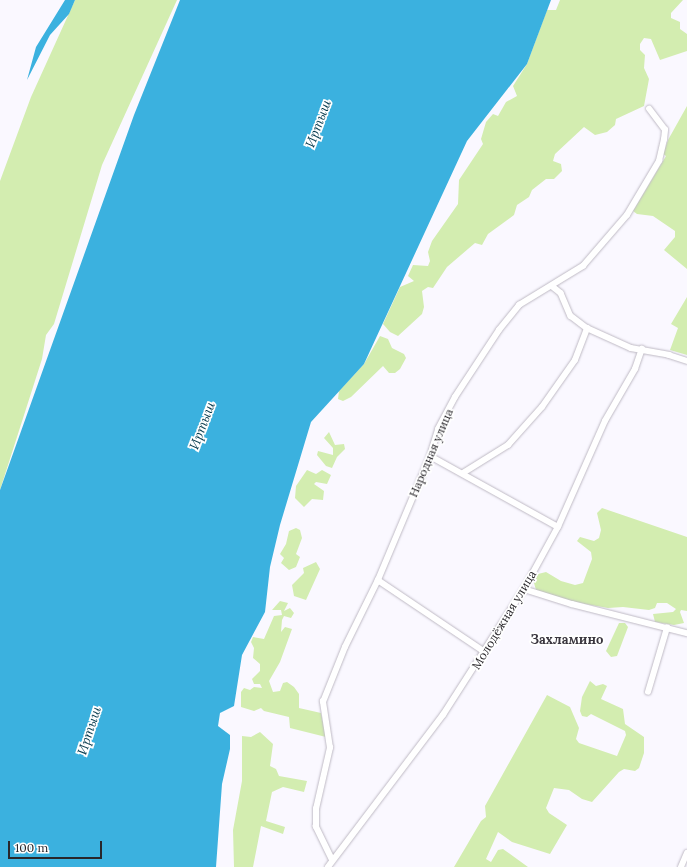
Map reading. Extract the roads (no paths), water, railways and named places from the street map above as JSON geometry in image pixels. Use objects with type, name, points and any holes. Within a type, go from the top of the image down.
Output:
[{"type":"street","name":"Народная улица","points":[[332,860],[316,827],[316,809],[330,748],[323,702],[345,647],[378,580],[430,456],[438,429],[455,397],[499,330],[519,305],[583,266],[627,215],[658,161],[665,130],[649,109]]},
{"type":"street","points":[[552,286],[561,293],[571,316],[587,328],[631,348],[642,349],[687,361]]},
{"type":"street","points":[[463,473],[508,445],[542,407],[575,360],[587,328]]},
{"type":"street","name":"Молодёжная улица","points":[[328,867],[443,714],[485,652],[524,589],[558,527],[605,421],[635,369],[642,349]]},
{"type":"street","points":[[430,456],[558,527]]},
{"type":"street","points":[[378,580],[485,652]]},
{"type":"street","points":[[524,589],[572,604],[687,633]]},
{"type":"street","points":[[648,692],[667,628]]},
{"type":"street","points":[[681,867],[687,853]]},
{"type":"water","points":[[65,0],[75,0],[69,14],[50,35],[27,80],[36,47]]},
{"type":"water","name":"Иртыш","points":[[180,0],[551,0],[527,64],[467,141],[364,364],[311,422],[280,525],[270,567],[265,612],[242,655],[234,706],[220,713],[218,726],[230,735],[230,749],[222,784],[216,867],[0,867],[0,490],[134,115]]},
{"type":"district","name":"Захламино","points":[[567,640]]}]
